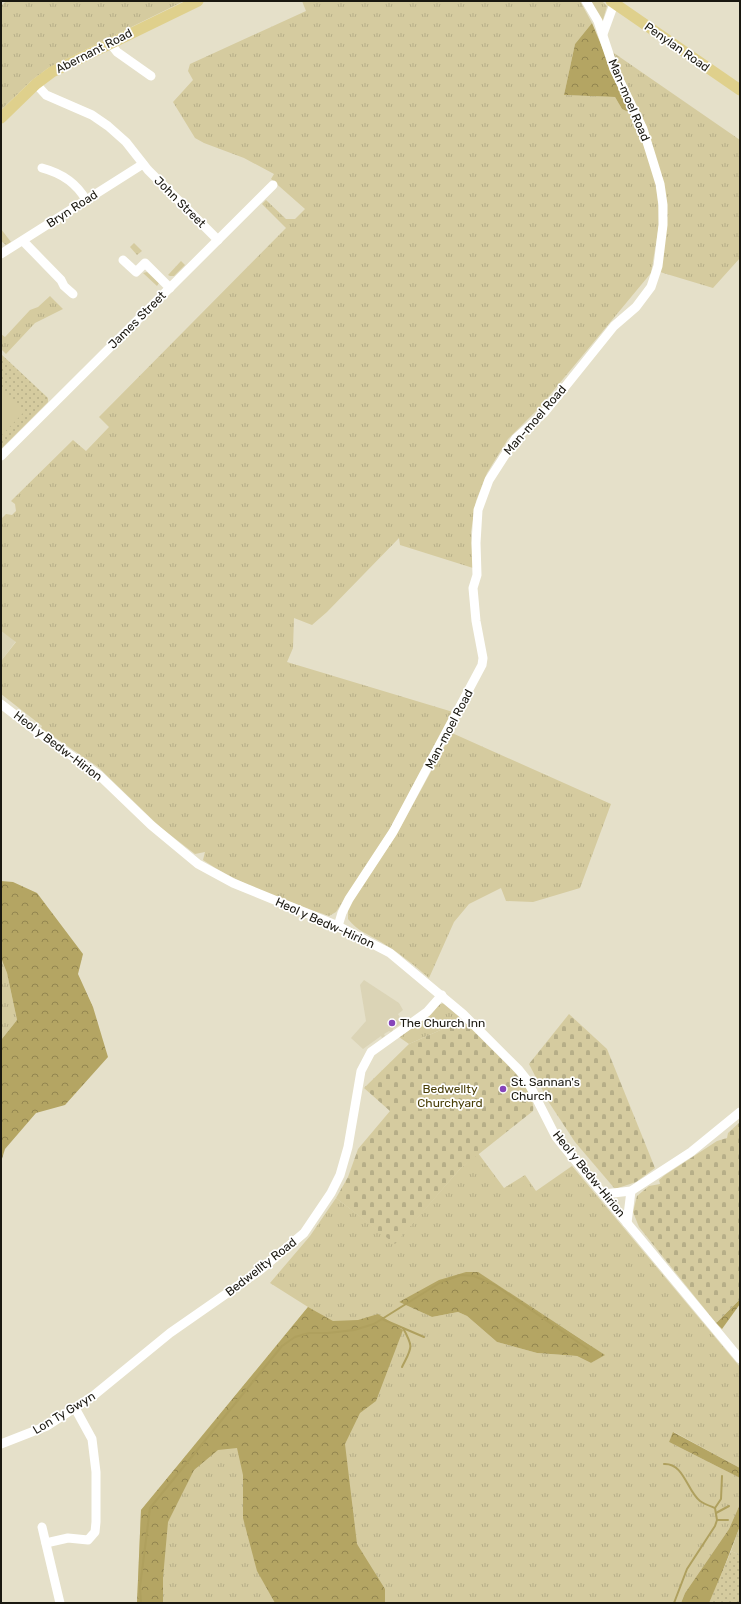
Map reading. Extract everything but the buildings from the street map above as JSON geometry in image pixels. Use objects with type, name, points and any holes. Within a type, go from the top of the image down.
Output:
[{"type":"main road","name":"Abernant Road","points":[[1,118],[36,84],[52,72],[197,1]]},
{"type":"main road","name":"Penylan Road","points":[[613,2],[740,90]]},
{"type":"street","name":"Man-moel Road","points":[[338,926],[342,913],[349,899],[393,832],[482,665],[483,658],[473,601],[473,588],[477,575],[476,543],[478,510],[489,480],[516,438],[544,413],[614,326],[636,307],[644,297],[651,287],[658,266],[663,225],[663,205],[660,184],[643,129],[614,69],[603,34],[586,1]]},
{"type":"street","points":[[603,34],[613,2]]},
{"type":"street","points":[[110,43],[114,50],[151,76]]},
{"type":"street","name":"John Street","points":[[36,84],[46,95],[92,115],[108,126],[126,142],[143,164],[218,240]]},
{"type":"street","name":"Bryn Road","points":[[2,250],[23,241],[143,164]]},
{"type":"street","points":[[42,168],[61,174],[70,180],[78,188],[86,200]]},
{"type":"street","name":"James Street","points":[[1,456],[273,185]]},
{"type":"street","points":[[23,241],[73,294]]},
{"type":"street","points":[[123,260],[136,272],[146,263],[170,288]]},
{"type":"street","name":"Heol y Bedw-Hirion","points":[[1,704],[98,775],[151,825],[198,864],[233,883],[338,926],[390,953],[442,996],[519,1070],[527,1080],[556,1137],[740,1359]]},
{"type":"street","name":"Bedwellty Road","points":[[104,1388],[170,1334],[259,1271],[304,1232],[331,1193],[340,1175],[348,1147],[358,1086],[365,1062],[371,1052],[427,1012],[442,996]]},
{"type":"street","points":[[604,1194],[631,1191],[691,1152],[740,1112]]},
{"type":"street","points":[[627,1223],[631,1191]]},
{"type":"street","name":"Lon Ty Gwyn","points":[[1,1444],[48,1426],[104,1388]]},
{"type":"street","points":[[46,1543],[68,1538],[88,1540],[95,1532],[96,1472],[94,1448],[92,1439],[75,1408]]},
{"type":"street","points":[[42,1527],[60,1603]]},
{"type":"shaded area","points":[[1,631],[16,641],[1,661]]},
{"type":"shaded area","points":[[364,980],[399,1003],[403,1010],[398,1014],[403,1022],[391,1032],[389,1031],[384,1034],[385,1036],[382,1038],[381,1036],[363,1049],[351,1038],[366,1021],[360,985]]},
{"type":"green space","points":[[6,1],[184,1],[48,68],[31,81],[1,110],[1,6]]},
{"type":"green space","points":[[302,1],[580,1],[592,23],[575,44],[564,95],[615,97],[622,109],[633,114],[657,184],[659,225],[651,273],[539,408],[508,439],[487,473],[476,501],[471,532],[473,568],[400,545],[399,538],[327,612],[312,625],[294,618],[293,648],[287,662],[453,712],[390,829],[336,912],[329,916],[248,885],[203,860],[205,852],[195,854],[160,827],[98,767],[41,728],[42,726],[1,694],[1,661],[16,642],[1,631],[1,519],[6,514],[12,515],[16,511],[15,504],[11,501],[73,440],[86,451],[109,427],[99,417],[286,228],[262,204],[266,200],[286,219],[295,219],[305,209],[271,179],[274,174],[244,158],[204,143],[195,138],[173,102],[193,80],[188,71],[190,64],[306,11]]},
{"type":"green space","points":[[591,1],[602,1],[607,6],[602,23]]},
{"type":"green space","points":[[592,23],[612,71],[633,114],[622,109],[615,97],[564,95],[575,44]]},
{"type":"green space","points":[[611,51],[740,140],[740,258],[713,288],[660,272],[666,209],[649,135]]},
{"type":"green space","points":[[1,229],[11,242],[6,245],[1,241]]},
{"type":"green space","points":[[134,243],[142,251],[137,255],[130,247]]},
{"type":"green space","points":[[181,261],[185,265],[174,276],[168,275]]},
{"type":"green space","points":[[147,272],[159,283],[157,286],[143,273]]},
{"type":"green space","points":[[50,296],[63,309],[35,323],[6,354],[1,349],[1,334],[5,337],[30,310],[38,307]]},
{"type":"green space","points":[[1,354],[48,398],[48,402],[1,449]]},
{"type":"green space","points":[[1,388],[25,411],[1,436]]},
{"type":"green space","points":[[452,733],[611,804],[580,888],[533,902],[506,901],[501,888],[469,904],[454,922],[429,978],[394,950],[355,927],[348,919],[348,908],[398,832]]},
{"type":"green space","points":[[1,881],[13,882],[37,893],[83,954],[78,974],[93,1007],[108,1057],[65,1105],[36,1113],[5,1149],[1,1162],[1,1040],[17,1020],[7,973],[1,958]]},
{"type":"green space","points":[[1,958],[7,973],[17,1020],[1,1040]]},
{"type":"green space","points":[[444,1003],[463,1020],[409,1044],[399,1037],[415,1026],[438,1005]]},
{"type":"green space","points":[[569,1014],[607,1049],[655,1168],[636,1182],[615,1189],[575,1142],[548,1101],[529,1064]]},
{"type":"green space","name":"Bedwellty Churchyard","points":[[463,1020],[507,1063],[518,1076],[527,1089],[532,1101],[533,1111],[460,1169],[395,1244],[336,1198],[348,1177],[358,1149],[390,1111],[364,1088],[409,1044]]},
{"type":"green space","points":[[740,1122],[740,1299],[716,1323],[639,1227],[633,1212],[637,1196],[649,1186],[660,1184],[659,1180],[665,1175],[717,1141],[727,1138],[728,1133]]},
{"type":"green space","points":[[478,1153],[504,1188],[525,1175],[536,1191],[572,1166],[740,1367],[740,1468],[674,1432],[669,1442],[740,1478],[740,1504],[729,1529],[685,1593],[681,1603],[137,1603],[141,1510],[308,1307],[270,1283],[310,1236],[336,1198],[395,1243],[460,1169]],"holes":[[[477,1272],[604,1355],[591,1363],[577,1356],[537,1353],[497,1342],[467,1316],[458,1312],[432,1317],[399,1302]]]},
{"type":"green space","points":[[466,1272],[478,1272],[605,1355],[591,1363],[577,1356],[537,1353],[497,1342],[467,1316],[458,1312],[432,1317],[399,1302],[439,1280]]},
{"type":"green space","points":[[740,1299],[740,1304],[722,1329],[716,1323]]},
{"type":"green space","points":[[308,1307],[333,1321],[358,1320],[378,1314],[403,1330],[376,1401],[360,1413],[345,1444],[357,1544],[385,1589],[385,1603],[275,1603],[257,1571],[243,1518],[243,1475],[237,1448],[218,1450],[194,1470],[168,1522],[163,1578],[163,1603],[137,1603],[141,1510]]},
{"type":"green space","points":[[673,1432],[740,1468],[740,1478],[669,1442]]},
{"type":"green space","points":[[740,1504],[740,1526],[717,1586],[722,1603],[681,1603],[685,1593],[729,1529]]},
{"type":"green space","points":[[740,1526],[740,1555],[731,1551]]},
{"type":"green space","points":[[731,1551],[740,1555],[740,1603],[709,1603]]},
{"type":"waterway","points":[[141,1603],[140,1587],[150,1508],[282,1346],[295,1337],[309,1333],[328,1333],[354,1330],[374,1324],[441,1282],[461,1275],[474,1276],[495,1285],[588,1349]]},
{"type":"waterway","points":[[382,1319],[424,1337]]},
{"type":"waterway","points":[[402,1367],[410,1351],[409,1340],[403,1328]]},
{"type":"waterway","points":[[664,1464],[671,1465],[676,1468],[696,1496],[702,1502],[715,1508],[717,1520],[715,1526],[687,1569],[674,1603]]},
{"type":"waterway","points":[[715,1508],[721,1499],[722,1476]]},
{"type":"waterway","points":[[716,1513],[729,1506]]},
{"type":"waterway","points":[[717,1520],[728,1520]]},
{"type":"place","name":"The Church Inn","points":[[392,1023]]},
{"type":"place","name":"St. Sannan's Church","points":[[503,1089]]}]
